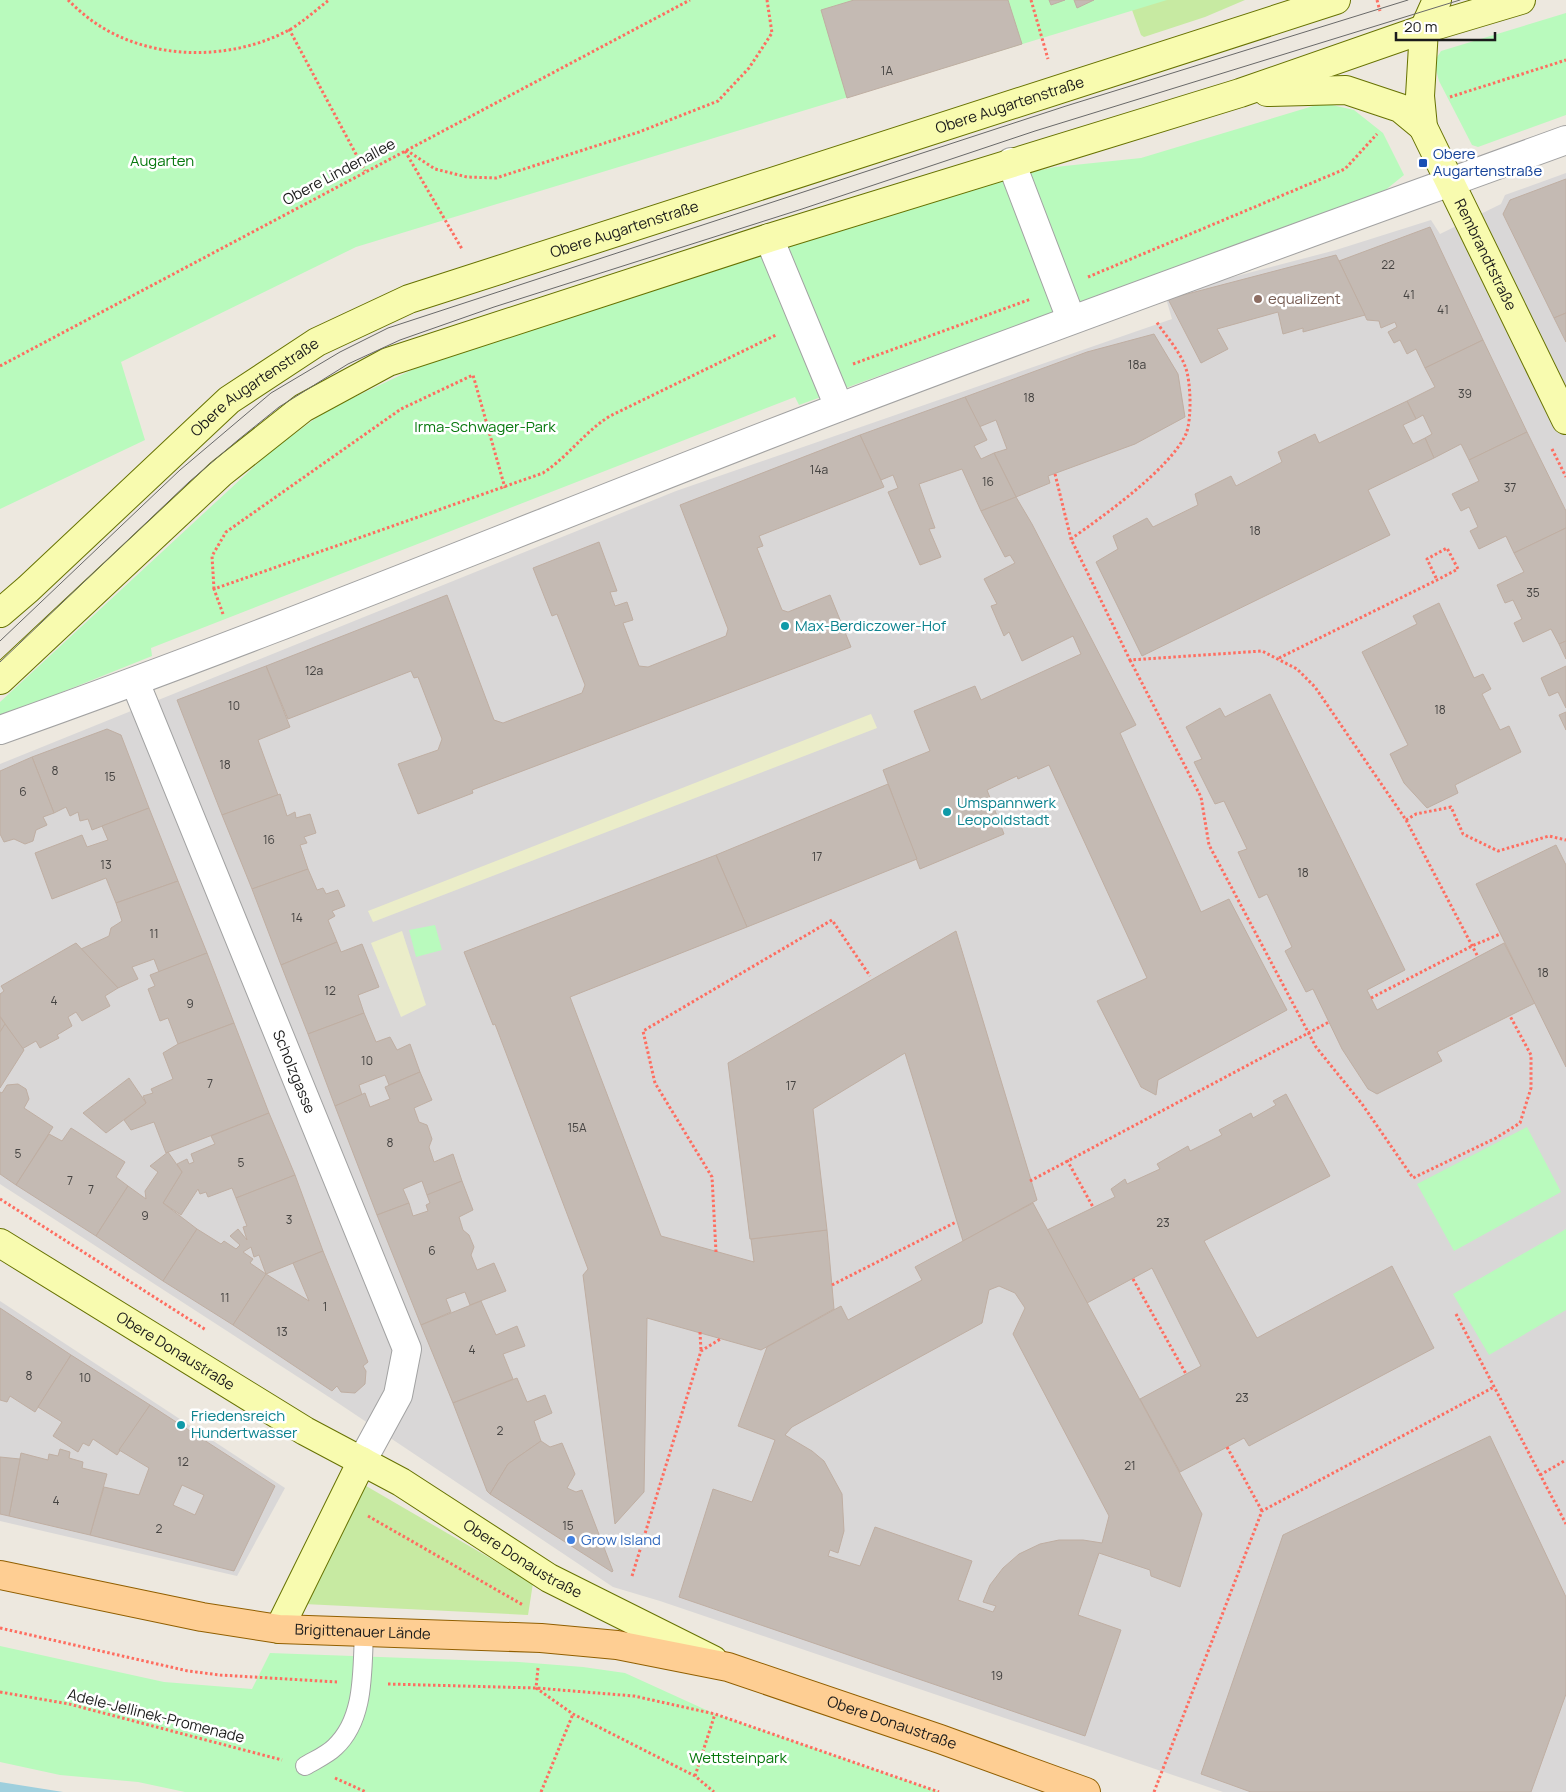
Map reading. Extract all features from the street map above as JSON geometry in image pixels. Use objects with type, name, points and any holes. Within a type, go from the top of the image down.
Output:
[{"type":"main road","name":"Brigittenauer Lände","points":[[0,1576],[202,1617],[279,1629],[541,1638],[618,1645],[728,1667]]},
{"type":"main road","name":"Obere Donaustraße","points":[[728,1667],[940,1739],[1086,1792]]},
{"type":"street","name":"Obere Augartenstraße","points":[[0,613],[229,400],[316,342],[408,300],[1336,0]]},
{"type":"street","name":"Rembrandtstraße","points":[[1437,0],[1424,29],[1415,114],[1451,182],[1566,420]]},
{"type":"street","points":[[0,680],[221,473],[303,408],[388,362],[769,238],[1240,93],[1424,29],[1520,0]]},
{"type":"street","points":[[1240,93],[1346,90],[1415,114]]},
{"type":"street","points":[[0,730],[135,682],[839,407],[1071,319],[1566,140]]},
{"type":"street","points":[[1011,162],[1071,319]]},
{"type":"street","points":[[769,238],[839,407]]},
{"type":"street","name":"Scholzgasse","points":[[135,682],[407,1349],[398,1395],[362,1461]]},
{"type":"street","name":"Obere Donaustraße","points":[[0,1244],[305,1431],[401,1482],[549,1578],[728,1667]]},
{"type":"street","points":[[279,1629],[362,1461]]},
{"type":"lane","points":[[305,1766],[334,1748],[348,1730],[362,1683],[364,1633]]},
{"type":"path","points":[[68,0],[92,21],[122,37],[157,48],[187,53],[232,49],[257,43],[290,29],[329,0]]},
{"type":"path","name":"Obere Lindenallee","points":[[0,366],[690,0]]},
{"type":"path","points":[[405,150],[435,169],[467,178],[496,178],[638,132],[718,101],[749,68],[772,33],[767,0]]},
{"type":"path","points":[[1031,0],[1050,64]]},
{"type":"path","points":[[290,29],[365,171]]},
{"type":"path","points":[[825,374],[1059,288],[1344,169],[1415,114],[1566,60]]},
{"type":"path","points":[[405,150],[465,254]]},
{"type":"path","points":[[1071,538],[1116,507],[1174,453],[1186,432],[1190,400],[1186,366],[1141,294]]},
{"type":"path","points":[[214,589],[506,488],[543,473],[562,461],[593,427],[610,416],[803,322]]},
{"type":"path","points":[[233,644],[214,589],[212,556],[226,532],[401,409],[473,375],[506,488]]},
{"type":"path","points":[[1054,474],[1071,538],[1130,660],[1201,797],[1209,844],[1316,1047],[1362,1104],[1413,1178],[1496,1138],[1520,1123],[1531,1088],[1531,1055],[1510,1016]]},
{"type":"path","points":[[1279,658],[1458,570],[1448,548],[1427,559],[1437,580]]},
{"type":"path","points":[[1130,660],[1262,651],[1279,658],[1297,669],[1314,687],[1406,820],[1478,957]]},
{"type":"path","points":[[1406,820],[1416,814],[1451,807],[1463,834],[1498,851],[1549,836],[1566,840]]},
{"type":"path","points":[[716,1252],[712,1178],[655,1083],[643,1031],[832,920],[870,976]]},
{"type":"path","points":[[1371,998],[1472,946],[1500,934]]},
{"type":"path","points":[[1030,1181],[1329,1022]]},
{"type":"path","points":[[1067,1160],[1093,1207]]},
{"type":"path","points":[[832,1284],[956,1222]]},
{"type":"path","points":[[1133,1279],[1186,1374]]},
{"type":"path","points":[[1456,1314],[1566,1524]]},
{"type":"path","points":[[632,1576],[701,1351],[700,1332]]},
{"type":"path","points":[[701,1351],[722,1338]]},
{"type":"path","points":[[1154,1792],[1262,1511],[1494,1387]]},
{"type":"path","points":[[1227,1447],[1262,1511]]},
{"type":"path","points":[[1540,1475],[1566,1460]]},
{"type":"path","points":[[368,1508],[369,1517],[520,1604],[528,1605]]},
{"type":"path","points":[[0,1628],[188,1671],[220,1675],[362,1683],[536,1688],[634,1696],[715,1714],[939,1792]]},
{"type":"path","points":[[536,1688],[573,1714],[695,1776],[714,1792]]},
{"type":"path","name":"Adele-Jellinek-Promenade","points":[[0,1692],[69,1704],[305,1766]]},
{"type":"path","points":[[540,1792],[573,1714]]},
{"type":"path","points":[[695,1776],[715,1714]]},
{"type":"shaded area","points":[[1566,173],[1566,1792],[1223,1792],[660,1601],[613,1587],[332,1399],[0,1184],[0,764],[676,491],[1172,319],[1165,295],[1336,250],[1431,220],[1440,234],[1501,204],[1505,195]]},
{"type":"shaded area","points":[[0,1301],[285,1488],[237,1576],[0,1521]]},
{"type":"green space","name":"Augarten","points":[[0,0],[1167,0],[356,247],[121,362],[145,440],[0,509]]},
{"type":"green space","points":[[1164,0],[1245,0],[1205,17],[1144,37],[1141,35],[1132,10]]},
{"type":"green space","points":[[1566,13],[1566,115],[1478,147],[1472,145],[1439,81],[1434,62],[1441,51]]},
{"type":"green space","name":"Irma-Schwager-Park","points":[[1323,103],[1354,110],[1383,133],[1404,175],[1383,192],[799,405],[795,397],[151,648],[152,656],[0,717],[0,702],[271,451],[327,410],[454,350],[972,185],[1055,167],[1141,158]]},
{"type":"green space","points":[[871,714],[877,728],[373,922],[368,911]]},
{"type":"green space","points":[[435,925],[442,950],[416,957],[409,930]]},
{"type":"green space","points":[[402,931],[426,1005],[401,1017],[371,943]]},
{"type":"green space","points":[[1527,1127],[1561,1192],[1454,1251],[1417,1184]]},
{"type":"green space","points":[[1566,1229],[1566,1310],[1489,1355],[1453,1294]]},
{"type":"green space","points":[[361,1483],[533,1583],[528,1615],[304,1604]]},
{"type":"green space","name":"Wettsteinpark","points":[[0,1646],[164,1682],[252,1689],[270,1653],[519,1662],[583,1667],[625,1673],[715,1714],[939,1792],[185,1792],[138,1782],[60,1775],[0,1762]]},
{"type":"water","points":[[0,1782],[63,1792],[0,1792]]},
{"type":"building","points":[[854,0],[1008,0],[1022,44],[847,98],[821,10]]},
{"type":"building","points":[[1049,0],[1065,0],[1051,5]]},
{"type":"building","points":[[1074,0],[1094,0],[1077,8]]},
{"type":"building","points":[[1566,179],[1566,313],[1554,318],[1503,214],[1510,200]]},
{"type":"building","points":[[1430,227],[1483,340],[1425,368],[1416,349],[1407,354],[1400,340],[1394,343],[1388,332],[1397,327],[1395,322],[1381,328],[1379,321],[1367,320],[1339,261]]},
{"type":"building","points":[[1336,255],[1365,315],[1303,332],[1303,328],[1283,334],[1278,312],[1217,329],[1228,349],[1201,363],[1168,299]]},
{"type":"building","points":[[1566,313],[1566,342],[1554,318]]},
{"type":"building","points":[[1154,334],[1178,374],[1185,417],[1135,444],[1048,476],[1050,483],[1016,497],[994,453],[1007,449],[996,420],[979,427],[965,397],[1087,352]]},
{"type":"building","points":[[1483,340],[1527,432],[1469,460],[1461,444],[1434,458],[1425,438],[1432,434],[1423,415],[1416,419],[1407,401],[1435,387],[1425,368]]},
{"type":"building","points":[[965,397],[987,440],[974,446],[981,459],[994,453],[1016,497],[981,511],[962,469],[919,484],[935,528],[929,529],[941,557],[920,565],[888,492],[898,488],[893,475],[881,480],[860,435]]},
{"type":"building","points":[[1407,401],[1416,419],[1403,425],[1413,444],[1425,438],[1434,458],[1368,490],[1390,535],[1142,656],[1096,562],[1118,549],[1113,536],[1147,518],[1153,527],[1198,505],[1195,494],[1231,476],[1236,486],[1282,462],[1278,452],[1315,434],[1319,443]]},
{"type":"building","points":[[1527,432],[1566,511],[1566,528],[1514,553],[1506,536],[1479,549],[1470,531],[1478,527],[1469,507],[1461,511],[1452,494],[1479,481],[1469,460]]},
{"type":"building","name":"Max-Berdiczower-Hof","points":[[860,435],[884,487],[759,536],[763,546],[757,548],[782,610],[788,612],[830,595],[851,647],[472,790],[473,793],[418,814],[398,764],[438,750],[442,739],[418,677],[414,678],[411,671],[288,719],[266,666],[447,595],[494,720],[503,723],[582,693],[585,685],[557,614],[552,616],[533,568],[599,542],[617,591],[610,592],[615,606],[627,602],[633,620],[623,623],[639,666],[648,667],[726,636],[728,629],[680,505]]},
{"type":"building","name":"Umspannwerk Leopoldstadt","points":[[1016,497],[1032,524],[1136,725],[1120,733],[1201,912],[1229,899],[1287,1010],[1158,1080],[1156,1095],[1141,1087],[1097,1001],[1147,978],[1049,765],[1018,779],[1017,776],[987,790],[1004,834],[920,869],[883,770],[930,751],[914,711],[975,686],[981,700],[1081,654],[1073,636],[1022,661],[1009,632],[1004,636],[991,606],[997,604],[984,579],[1015,563],[1010,555],[1005,557],[981,511]]},
{"type":"building","points":[[1566,528],[1566,641],[1559,644],[1551,629],[1523,642],[1514,623],[1522,619],[1513,600],[1505,603],[1497,585],[1524,572],[1514,553]]},
{"type":"building","points":[[1439,603],[1474,678],[1483,674],[1491,689],[1482,694],[1500,730],[1509,726],[1521,752],[1455,785],[1458,793],[1427,808],[1404,783],[1390,754],[1408,745],[1362,652],[1417,624],[1413,616]]},
{"type":"building","points":[[1566,641],[1566,659],[1559,644]]},
{"type":"building","points":[[266,666],[290,727],[258,740],[278,795],[222,815],[177,700]]},
{"type":"building","points":[[1566,666],[1566,708],[1558,692],[1549,696],[1541,678]]},
{"type":"building","points":[[1270,694],[1405,970],[1367,990],[1377,1010],[1504,943],[1535,1003],[1437,1052],[1442,1061],[1377,1094],[1368,1089],[1342,1049],[1313,989],[1306,992],[1285,951],[1292,947],[1267,894],[1259,898],[1238,852],[1247,849],[1224,801],[1215,804],[1194,762],[1202,759],[1186,727],[1220,708],[1225,717]]},
{"type":"building","points":[[1566,712],[1566,730],[1559,715]]},
{"type":"building","points":[[107,729],[121,735],[149,808],[92,830],[88,819],[80,821],[78,812],[70,816],[66,807],[54,813],[32,757]]},
{"type":"building","points":[[32,757],[54,813],[43,817],[47,825],[36,830],[33,841],[25,844],[14,839],[4,842],[0,834],[0,771]]},
{"type":"building","points":[[888,784],[917,859],[747,927],[716,855]]},
{"type":"building","points":[[280,794],[287,816],[295,812],[296,818],[310,814],[316,833],[304,837],[307,843],[300,845],[308,869],[252,889],[222,815]]},
{"type":"building","points":[[149,808],[178,881],[116,903],[106,878],[52,899],[35,853],[82,835],[87,847],[108,840],[102,826]]},
{"type":"building","points":[[1556,845],[1566,865],[1566,1067],[1476,884]]},
{"type":"building","points":[[716,855],[747,927],[570,997],[661,1236],[754,1262],[751,1239],[827,1230],[834,1309],[761,1350],[647,1318],[644,1492],[615,1524],[583,1275],[588,1269],[495,1024],[493,1025],[464,952]]},
{"type":"building","points":[[308,869],[317,890],[323,888],[326,894],[338,890],[345,906],[332,911],[335,916],[328,920],[337,942],[281,965],[252,889]]},
{"type":"building","points":[[178,881],[207,953],[159,972],[154,959],[132,967],[138,979],[118,988],[81,949],[109,936],[111,928],[122,921],[116,903]]},
{"type":"building","points":[[956,931],[1037,1200],[963,1241],[905,1053],[813,1109],[827,1230],[750,1239],[728,1063]]},
{"type":"building","points":[[337,942],[341,952],[362,944],[379,987],[358,995],[364,1013],[308,1034],[281,965]]},
{"type":"building","points":[[76,943],[118,988],[105,996],[110,1006],[82,1021],[76,1012],[68,1017],[72,1026],[57,1035],[59,1038],[40,1048],[36,1041],[22,1049],[0,1016],[0,994],[4,991],[1,986]]},
{"type":"building","points":[[207,953],[234,1023],[178,1044],[168,1018],[160,1021],[148,989],[155,986],[150,975]]},
{"type":"building","points":[[364,1013],[376,1042],[390,1037],[397,1050],[410,1044],[420,1072],[389,1085],[385,1075],[359,1085],[362,1095],[335,1106],[308,1034]]},
{"type":"building","points":[[0,1017],[5,1024],[0,1032]]},
{"type":"building","points":[[234,1023],[269,1113],[166,1153],[154,1122],[131,1130],[124,1120],[146,1103],[143,1096],[153,1093],[151,1089],[173,1079],[163,1053],[178,1044]]},
{"type":"building","points":[[5,1024],[24,1050],[0,1088],[0,1032]]},
{"type":"building","points":[[420,1072],[432,1100],[414,1108],[419,1122],[427,1125],[432,1139],[429,1147],[434,1162],[453,1154],[462,1181],[427,1195],[422,1181],[403,1189],[409,1203],[377,1215],[335,1106],[365,1093],[370,1107],[390,1099],[385,1087]]},
{"type":"building","points":[[129,1078],[146,1103],[106,1133],[83,1113]]},
{"type":"building","points":[[18,1084],[26,1089],[29,1099],[24,1108],[53,1127],[16,1185],[0,1174],[0,1092],[2,1093],[7,1085]]},
{"type":"building","points":[[1286,1094],[1330,1176],[1204,1241],[1257,1338],[1392,1266],[1434,1348],[1249,1446],[1244,1438],[1180,1472],[1140,1399],[1201,1366],[1152,1268],[1087,1303],[1047,1230],[1115,1197],[1111,1189],[1125,1179],[1127,1184],[1160,1169],[1157,1164],[1188,1146],[1190,1151],[1222,1135],[1219,1130],[1251,1113],[1253,1118],[1276,1105],[1273,1101]]},
{"type":"building","points":[[269,1113],[295,1175],[236,1198],[232,1188],[208,1197],[206,1192],[200,1194],[198,1189],[181,1215],[163,1203],[182,1172],[177,1164],[187,1159],[189,1164],[194,1162],[191,1154],[215,1144],[211,1136]]},
{"type":"building","points":[[71,1128],[125,1162],[116,1177],[128,1186],[96,1236],[16,1185],[49,1134],[62,1141]]},
{"type":"building","points":[[168,1152],[182,1172],[163,1203],[197,1229],[163,1281],[96,1236],[128,1186],[146,1199],[145,1191],[158,1172],[150,1166]]},
{"type":"building","points":[[295,1175],[323,1251],[266,1274],[233,1325],[163,1281],[197,1229],[221,1244],[224,1241],[236,1249],[240,1245],[230,1236],[238,1229],[247,1240],[243,1227],[247,1226],[236,1198]],"holes":[[[251,1247],[254,1257],[259,1255],[266,1274],[250,1263],[253,1259],[243,1252]]]},
{"type":"building","points":[[462,1181],[473,1210],[459,1217],[463,1230],[469,1235],[474,1247],[471,1255],[477,1270],[494,1263],[506,1291],[470,1305],[465,1292],[446,1299],[451,1312],[421,1325],[377,1215],[409,1203],[413,1216],[428,1211],[426,1205],[430,1203],[427,1195]]},
{"type":"building","points":[[1033,1203],[1202,1514],[1180,1587],[1151,1576],[1150,1570],[1099,1553],[1078,1615],[1121,1630],[1085,1736],[679,1597],[713,1489],[752,1502],[775,1440],[738,1426],[767,1347],[841,1306],[848,1320],[922,1280],[915,1267]],"holes":[[[999,1286],[1015,1293],[1025,1308],[1013,1334],[1109,1516],[1102,1543],[1083,1540],[1059,1540],[1040,1544],[1019,1554],[1003,1568],[990,1585],[983,1602],[996,1606],[993,1612],[958,1600],[972,1561],[875,1527],[860,1566],[828,1556],[830,1550],[838,1553],[844,1531],[842,1494],[824,1461],[812,1451],[785,1435],[792,1427],[982,1323],[989,1290]]]},
{"type":"building","points":[[323,1251],[368,1362],[363,1366],[366,1371],[365,1384],[355,1393],[341,1392],[337,1386],[332,1391],[233,1325],[266,1274],[309,1301],[293,1263]]},
{"type":"building","points":[[481,1301],[496,1335],[517,1326],[525,1346],[503,1354],[513,1379],[453,1403],[421,1325]]},
{"type":"building","points":[[0,1308],[71,1355],[35,1412],[10,1396],[7,1402],[0,1400]]},
{"type":"building","points":[[71,1355],[150,1405],[117,1455],[93,1439],[89,1446],[83,1443],[78,1452],[53,1436],[62,1422],[38,1407]]},
{"type":"building","points":[[517,1378],[527,1402],[545,1395],[552,1413],[534,1421],[541,1441],[508,1464],[490,1494],[487,1491],[453,1403]]},
{"type":"building","points":[[150,1405],[275,1486],[234,1571],[90,1535],[104,1487],[139,1495],[149,1468],[119,1450]],"holes":[[[182,1485],[204,1495],[195,1515],[173,1505]]]},
{"type":"building","points":[[1490,1436],[1566,1597],[1566,1694],[1531,1792],[1251,1792],[1201,1774],[1283,1535]]},
{"type":"building","points":[[541,1441],[550,1447],[562,1443],[575,1474],[567,1488],[576,1492],[582,1490],[612,1572],[490,1494],[508,1464]]},
{"type":"building","points":[[60,1449],[70,1452],[69,1458],[83,1462],[82,1468],[107,1474],[90,1535],[9,1516],[21,1453],[48,1460],[49,1454],[58,1456]]},
{"type":"building","points":[[0,1457],[20,1459],[9,1516],[0,1514]]},
{"type":"tram line","points":[[0,641],[180,470],[271,393],[340,352],[388,328],[1066,106],[1408,0]]},
{"type":"tram line","points":[[0,662],[189,482],[238,440],[279,407],[348,364],[400,340],[494,307],[802,209],[1035,131],[1460,0]]},
{"type":"place","name":"Obere Augartenstraße","points":[[1423,163]]},
{"type":"place","name":"equalizent","points":[[1258,299]]},
{"type":"place","name":"Max-Berdiczower-Hof","points":[[785,626]]},
{"type":"place","name":"Umspannwerk Leopoldstadt","points":[[947,812]]},
{"type":"place","name":"Friedensreich Hundertwasser","points":[[181,1425]]},
{"type":"place","name":"Grow Island","points":[[571,1540]]}]
